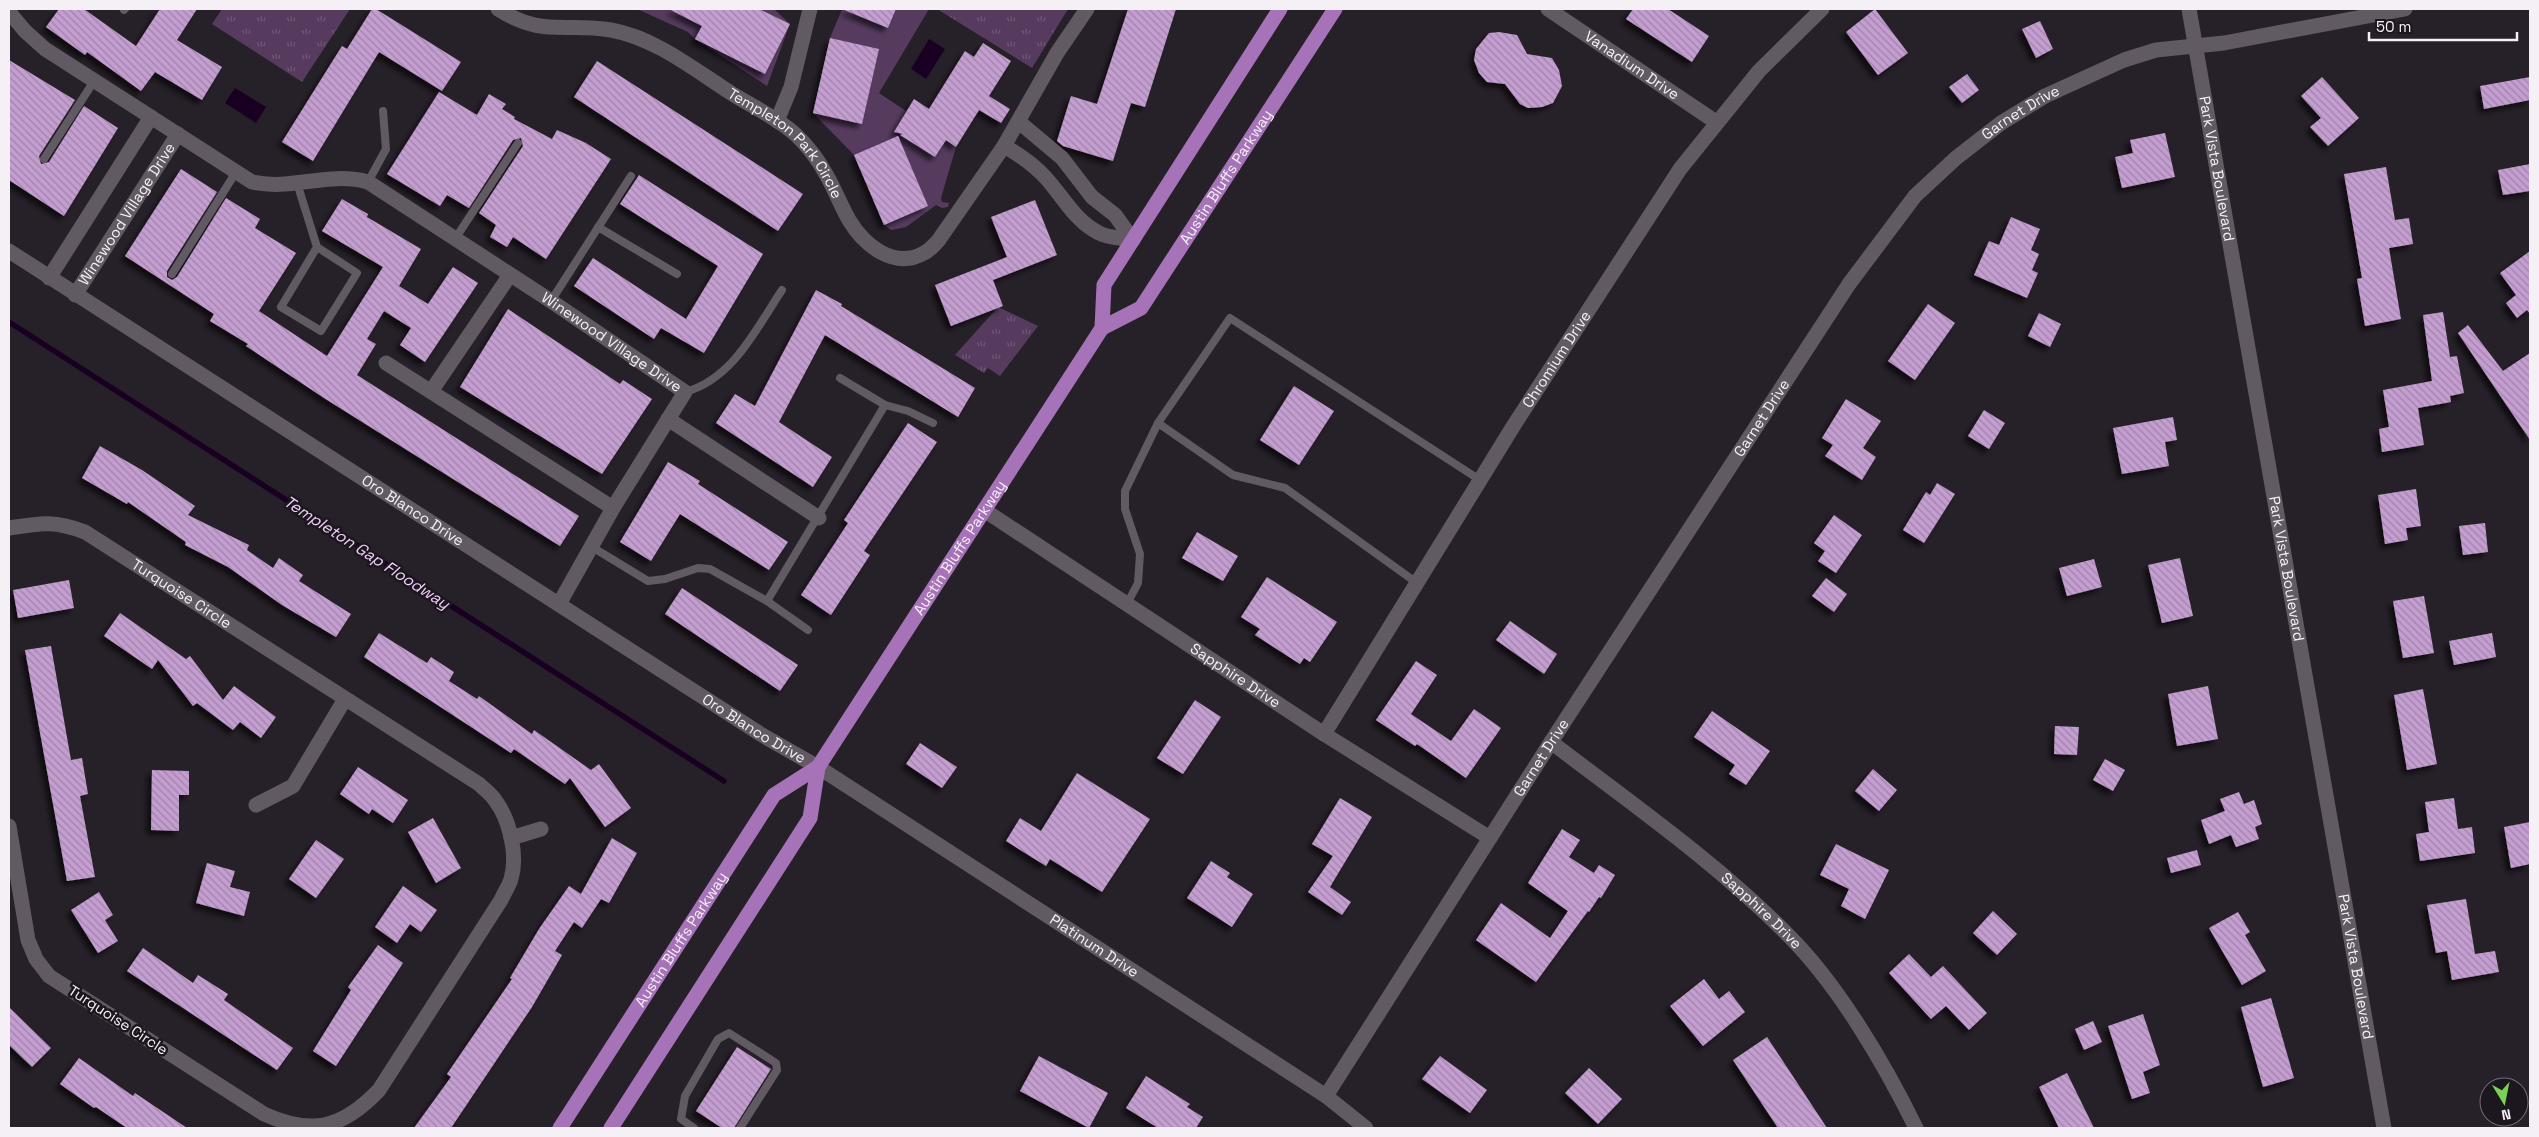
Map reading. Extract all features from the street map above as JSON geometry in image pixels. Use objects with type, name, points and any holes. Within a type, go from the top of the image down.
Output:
[{"type":"main road","points":[[1102,328],[1104,285],[1280,9]]},
{"type":"main road","name":"Austin Bluffs Parkway","points":[[611,1128],[810,818],[818,767],[984,510],[1102,328],[1141,308],[1334,9]]},
{"type":"main road","name":"Austin Bluffs Parkway","points":[[560,1128],[774,795],[818,767]]},
{"type":"street","name":"Templeton Park Circle","points":[[498,9],[510,17],[547,28],[609,30],[632,35],[649,42],[795,134],[814,156],[854,227],[875,250],[892,258],[908,259],[924,253],[938,241],[1004,146],[1057,53],[1087,9]]},
{"type":"street","points":[[776,121],[791,87],[810,9]]},
{"type":"street","name":"Vanadium Drive","points":[[1549,9],[1716,122]]},
{"type":"street","name":"Chromium Drive","points":[[1324,734],[1480,480],[1680,169],[1759,71],[1822,9]]},
{"type":"street","name":"Park Vista Boulevard","points":[[2189,9],[2384,1128]]},
{"type":"street","name":"Garnet Drive","points":[[1326,1096],[1551,742],[1849,284],[1915,196],[1956,158],[2001,122],[2045,96],[2124,60],[2156,50],[2195,44],[2224,43],[2405,9]]},
{"type":"street","name":"Winewood Village Drive","points":[[9,12],[44,49],[252,182],[266,185],[296,183],[334,177],[353,178],[368,182],[551,301],[685,392],[613,508],[559,604]]},
{"type":"street","name":"Winewood Village Drive","points":[[49,278],[151,117]]},
{"type":"street","points":[[1019,122],[1062,158],[1092,197],[1115,215],[1133,240]]},
{"type":"street","name":"Winewood Village Drive","points":[[75,295],[178,134]]},
{"type":"street","points":[[1004,146],[1029,161],[1048,180],[1073,214],[1088,226],[1101,235],[1133,240]]},
{"type":"street","name":"Oro Blanco Drive","points":[[9,251],[762,735],[818,767]]},
{"type":"street","points":[[432,390],[510,275]]},
{"type":"street","points":[[386,363],[432,390],[613,508]]},
{"type":"street","points":[[668,420],[819,518]]},
{"type":"street","name":"Sapphire Drive","points":[[984,510],[1324,734],[1490,838]]},
{"type":"street","name":"Turquoise Circle","points":[[9,528],[47,521],[65,523],[85,532],[479,784],[496,801],[506,821],[511,838],[513,860],[511,879],[501,900],[379,1090],[364,1106],[347,1118],[327,1127],[285,1124],[264,1114],[49,976],[36,959],[28,940],[9,826]]},
{"type":"street","points":[[256,805],[293,786],[345,699]]},
{"type":"street","name":"Sapphire Drive","points":[[1551,742],[1704,859],[1790,937],[1845,1006],[1916,1128]]},
{"type":"street","name":"Platinum Drive","points":[[818,767],[1326,1096],[1366,1128]]},
{"type":"street","points":[[511,838],[541,829]]},
{"type":"lane","points":[[44,159],[94,81]]},
{"type":"lane","points":[[368,182],[386,148],[383,111]]},
{"type":"lane","points":[[455,239],[518,144]]},
{"type":"lane","points":[[172,274],[236,172]]},
{"type":"lane","points":[[551,301],[631,176]]},
{"type":"lane","points":[[296,183],[317,247],[357,273],[320,331],[281,306],[317,247]]},
{"type":"lane","points":[[598,227],[677,274]]},
{"type":"lane","points":[[685,392],[701,388],[730,366],[782,290]]},
{"type":"lane","points":[[1127,604],[1138,583],[1140,554],[1125,509],[1125,491],[1158,423],[1230,318],[1480,480]]},
{"type":"lane","points":[[840,378],[885,405],[908,411],[933,423]]},
{"type":"lane","points":[[767,602],[885,405]]},
{"type":"lane","points":[[1158,423],[1233,475],[1285,488],[1417,583]]},
{"type":"lane","points":[[592,547],[648,581],[665,579],[698,568],[710,569],[767,602],[808,630]]},
{"type":"lane","points":[[694,1128],[681,1119],[685,1096],[718,1039],[729,1033],[776,1062],[777,1070],[740,1128]]},
{"type":"green space","points":[[222,9],[350,9],[302,82],[212,24]]},
{"type":"green space","points":[[637,9],[774,9],[790,24],[767,86],[695,39],[688,32]]},
{"type":"green space","points":[[842,9],[888,28],[896,9],[929,9],[879,93],[906,111],[894,132],[935,157],[946,140],[956,147],[941,198],[942,202],[949,203],[948,207],[942,208],[936,205],[906,227],[891,230],[884,225],[854,155],[813,113],[830,38]]},
{"type":"green space","points":[[937,9],[1068,9],[1032,68]]},
{"type":"green space","points":[[998,307],[1038,326],[1000,376],[988,368],[984,373],[955,355]]},
{"type":"shaded area","points":[[929,39],[945,49],[926,79],[911,69]]},
{"type":"shaded area","points":[[235,88],[266,107],[256,123],[225,103]]},
{"type":"building","points":[[59,9],[84,9],[136,46],[160,9],[197,9],[177,40],[222,67],[202,100],[155,72],[141,91],[87,52],[85,55],[46,27]]},
{"type":"building","points":[[372,9],[376,9],[461,62],[442,91],[379,52],[313,161],[282,142],[342,46],[347,49]]},
{"type":"building","points":[[669,9],[759,9],[790,24],[765,74],[695,39],[702,26]]},
{"type":"building","points":[[842,9],[896,9],[888,28]]},
{"type":"building","points":[[1128,9],[1176,9],[1145,107],[1131,103],[1113,161],[1063,146],[1057,141],[1071,96],[1097,104]]},
{"type":"building","points":[[1633,9],[1668,9],[1709,36],[1692,62],[1626,19]]},
{"type":"building","points":[[1875,9],[1908,53],[1878,75],[1846,32]]},
{"type":"building","points":[[2040,21],[2053,49],[2036,58],[2022,29]]},
{"type":"building","points":[[1499,32],[1517,35],[1527,54],[1552,58],[1559,70],[1562,86],[1553,103],[1542,107],[1528,108],[1520,104],[1505,84],[1487,82],[1479,73],[1474,60],[1476,49],[1489,33]]},
{"type":"building","points":[[830,38],[879,49],[862,124],[813,113]]},
{"type":"building","points":[[983,43],[1011,61],[989,96],[1010,109],[1001,123],[979,110],[956,147],[946,140],[935,157],[900,135],[903,134],[894,132],[914,99],[929,109],[965,51],[974,57]]},
{"type":"building","points":[[9,60],[75,100],[39,156],[41,164],[49,162],[84,106],[118,128],[64,216],[9,180]]},
{"type":"building","points":[[597,61],[803,194],[778,231],[574,97]]},
{"type":"building","points":[[1967,74],[1979,90],[1962,103],[1949,87]]},
{"type":"building","points":[[2322,77],[2359,118],[2328,146],[2310,127],[2321,118],[2301,96]]},
{"type":"building","points":[[2530,77],[2530,100],[2484,109],[2480,86]]},
{"type":"building","points":[[439,92],[477,115],[489,94],[506,104],[502,109],[515,117],[514,119],[552,139],[557,130],[586,143],[611,159],[546,259],[513,237],[507,247],[490,237],[496,225],[479,213],[523,146],[521,138],[513,140],[469,208],[447,195],[440,206],[387,174]]},
{"type":"building","points":[[2165,133],[2175,177],[2122,188],[2115,157],[2133,153],[2130,140]]},
{"type":"building","points":[[898,136],[928,206],[884,225],[854,155]]},
{"type":"building","points":[[2530,164],[2530,191],[2503,195],[2498,170]]},
{"type":"building","points":[[2386,167],[2395,220],[2409,218],[2413,244],[2389,248],[2401,319],[2365,326],[2357,279],[2362,278],[2344,174]]},
{"type":"building","points":[[181,169],[217,192],[167,271],[167,277],[172,280],[177,277],[226,198],[260,219],[255,228],[296,253],[259,311],[327,356],[383,267],[322,231],[342,199],[368,214],[367,217],[421,249],[399,286],[428,304],[453,267],[478,283],[425,362],[400,345],[411,328],[384,311],[367,339],[376,344],[357,375],[579,516],[560,546],[324,398],[246,346],[248,344],[210,321],[214,314],[125,256]]},
{"type":"building","points":[[639,175],[763,254],[704,353],[661,328],[654,339],[574,286],[593,258],[686,319],[718,266],[620,204]]},
{"type":"building","points":[[1035,200],[1057,255],[993,280],[1003,306],[951,326],[935,285],[1007,257],[991,217]]},
{"type":"building","points":[[2011,217],[2040,229],[2031,250],[2039,254],[2032,270],[2038,273],[2027,298],[1974,275],[1989,241],[1999,245]]},
{"type":"building","points":[[2530,251],[2530,314],[2527,310],[2517,318],[2506,303],[2516,295],[2500,273]]},
{"type":"building","points":[[816,290],[842,304],[841,306],[975,388],[958,417],[825,335],[779,422],[832,457],[813,487],[716,423],[735,394],[755,406]]},
{"type":"building","points":[[1928,304],[1955,323],[1915,380],[1888,361]]},
{"type":"building","points":[[508,309],[620,384],[623,380],[652,399],[602,474],[460,387]]},
{"type":"building","points":[[2443,312],[2450,357],[2457,356],[2464,393],[2450,396],[2451,402],[2418,408],[2424,445],[2382,452],[2379,429],[2389,427],[2383,390],[2432,381],[2423,315]]},
{"type":"building","points":[[2039,313],[2061,324],[2050,347],[2028,336]]},
{"type":"building","points":[[2468,325],[2503,371],[2530,353],[2530,440],[2458,333]]},
{"type":"building","points":[[1294,386],[1334,411],[1299,465],[1260,440]]},
{"type":"building","points":[[1846,399],[1881,421],[1863,448],[1876,457],[1862,480],[1825,456],[1833,445],[1822,438]]},
{"type":"building","points":[[1984,410],[2005,423],[1989,449],[1968,436]]},
{"type":"building","points":[[2173,417],[2177,440],[2165,442],[2169,466],[2122,474],[2113,428]]},
{"type":"building","points":[[908,423],[937,442],[864,551],[870,555],[831,615],[801,595],[848,523],[844,520]]},
{"type":"building","points":[[100,446],[142,470],[195,506],[188,515],[249,545],[247,550],[273,568],[279,558],[303,575],[299,581],[351,614],[336,637],[282,605],[228,567],[185,545],[186,542],[128,502],[127,504],[82,478]]},
{"type":"building","points":[[668,462],[700,481],[698,484],[788,542],[769,570],[680,514],[651,561],[620,542]]},
{"type":"building","points":[[1937,483],[1955,494],[1924,543],[1903,530],[1926,492],[1930,495]]},
{"type":"building","points":[[2416,489],[2421,526],[2406,528],[2408,540],[2385,544],[2378,495]]},
{"type":"building","points":[[1834,515],[1862,535],[1836,573],[1818,561],[1825,551],[1814,543]]},
{"type":"building","points":[[2485,523],[2488,552],[2463,555],[2459,526]]},
{"type":"building","points":[[1197,532],[1238,556],[1223,581],[1182,558]]},
{"type":"building","points":[[2180,558],[2193,616],[2162,623],[2148,565]]},
{"type":"building","points":[[2094,559],[2102,587],[2067,596],[2059,568]]},
{"type":"building","points":[[1267,577],[1337,622],[1310,662],[1304,658],[1300,664],[1255,635],[1260,629],[1241,617]]},
{"type":"building","points":[[1826,578],[1847,594],[1834,612],[1812,596]]},
{"type":"building","points":[[69,580],[74,608],[18,618],[13,590]]},
{"type":"building","points":[[682,588],[798,665],[780,691],[665,614]]},
{"type":"building","points":[[2424,596],[2434,653],[2403,658],[2393,601]]},
{"type":"building","points":[[120,613],[186,659],[190,656],[223,700],[234,686],[276,717],[261,738],[240,722],[233,730],[197,703],[193,706],[158,660],[152,669],[104,636]]},
{"type":"building","points":[[1510,621],[1557,654],[1544,674],[1496,640]]},
{"type":"building","points":[[379,633],[427,663],[431,657],[454,672],[449,681],[477,699],[479,696],[532,734],[534,730],[591,770],[599,764],[631,808],[605,827],[570,778],[565,784],[514,749],[511,753],[364,657]]},
{"type":"building","points":[[2492,633],[2496,657],[2454,665],[2449,641]]},
{"type":"building","points":[[51,646],[71,760],[82,758],[88,794],[80,796],[95,877],[67,881],[25,650]]},
{"type":"building","points":[[1416,661],[1437,675],[1411,714],[1451,741],[1474,709],[1501,728],[1466,778],[1417,744],[1415,746],[1376,720]]},
{"type":"building","points":[[2208,686],[2218,739],[2177,746],[2168,694]]},
{"type":"building","points":[[2423,689],[2437,764],[2407,770],[2394,695]]},
{"type":"building","points":[[1195,700],[1221,717],[1183,774],[1157,758]]},
{"type":"building","points":[[1712,711],[1770,751],[1746,785],[1729,774],[1735,765],[1694,737]]},
{"type":"building","points":[[2055,726],[2079,727],[2077,755],[2054,754]]},
{"type":"building","points":[[920,743],[957,767],[942,788],[906,764]]},
{"type":"building","points":[[2105,759],[2125,770],[2113,791],[2093,780]]},
{"type":"building","points":[[358,767],[408,800],[393,823],[372,809],[369,814],[340,794]]},
{"type":"building","points":[[1873,769],[1897,790],[1879,811],[1855,791]]},
{"type":"building","points":[[152,770],[189,771],[189,795],[179,795],[179,831],[151,830]]},
{"type":"building","points":[[1077,773],[1150,819],[1102,892],[1050,859],[1046,866],[1006,841],[1020,818],[1041,831]]},
{"type":"building","points":[[2239,792],[2244,804],[2254,800],[2262,824],[2255,827],[2259,839],[2236,847],[2231,835],[2209,844],[2201,820],[2225,811],[2220,799]]},
{"type":"building","points":[[1340,798],[1372,817],[1330,887],[1351,902],[1342,915],[1308,892],[1333,856],[1312,844]]},
{"type":"building","points":[[2454,798],[2458,829],[2472,827],[2475,853],[2420,861],[2416,834],[2429,832],[2425,802]]},
{"type":"building","points":[[433,818],[461,868],[436,883],[408,832]]},
{"type":"building","points":[[2530,822],[2530,864],[2511,868],[2504,827]]},
{"type":"building","points":[[1562,829],[1580,840],[1569,857],[1594,873],[1599,865],[1615,875],[1601,898],[1599,897],[1588,911],[1536,982],[1476,940],[1501,903],[1550,938],[1568,911],[1528,883]]},
{"type":"building","points":[[612,838],[637,853],[609,903],[601,899],[582,928],[574,922],[555,951],[562,955],[532,1007],[451,1128],[414,1128],[451,1077],[447,1074],[512,979],[510,978],[539,929],[569,886],[581,894]]},
{"type":"building","points":[[316,840],[344,859],[316,898],[289,879]]},
{"type":"building","points":[[1836,844],[1889,870],[1865,919],[1841,906],[1849,889],[1820,875]]},
{"type":"building","points":[[2197,850],[2201,865],[2171,873],[2167,858]]},
{"type":"building","points":[[1211,861],[1230,873],[1227,877],[1253,894],[1232,927],[1187,898]]},
{"type":"building","points":[[207,863],[235,871],[230,887],[250,892],[244,916],[196,903]]},
{"type":"building","points":[[403,886],[437,910],[421,932],[410,924],[397,943],[375,927]]},
{"type":"building","points":[[99,892],[113,915],[105,920],[118,941],[98,953],[71,910]]},
{"type":"building","points":[[2466,899],[2475,954],[2495,951],[2499,972],[2452,980],[2447,951],[2436,953],[2427,905]]},
{"type":"building","points":[[1993,911],[2017,934],[1997,955],[1973,933]]},
{"type":"building","points":[[2238,912],[2250,932],[2245,935],[2266,971],[2242,985],[2209,928]]},
{"type":"building","points":[[378,945],[403,963],[336,1066],[313,1051],[351,990],[348,987]]},
{"type":"building","points":[[143,948],[193,983],[198,975],[228,994],[224,1000],[293,1048],[277,1070],[127,971]]},
{"type":"building","points":[[1909,954],[1931,977],[1943,966],[1987,1013],[1969,1030],[1946,1006],[1931,1019],[1889,973]]},
{"type":"building","points":[[1704,979],[1719,999],[1729,991],[1745,1012],[1703,1046],[1670,1006]]},
{"type":"building","points":[[2271,998],[2294,1078],[2263,1087],[2241,1007]]},
{"type":"building","points":[[9,1007],[51,1048],[32,1067],[9,1045]]},
{"type":"building","points":[[2143,1014],[2160,1065],[2143,1072],[2150,1093],[2132,1099],[2108,1026]]},
{"type":"building","points":[[2093,1021],[2102,1042],[2084,1050],[2075,1029]]},
{"type":"building","points":[[1767,1037],[1827,1128],[1778,1128],[1733,1060]]},
{"type":"building","points":[[737,1047],[771,1069],[734,1128],[722,1128],[696,1111]]},
{"type":"building","points":[[1039,1056],[1108,1093],[1089,1128],[1020,1091]]},
{"type":"building","points":[[1440,1056],[1487,1090],[1470,1113],[1422,1079]]},
{"type":"building","points":[[79,1058],[133,1096],[135,1093],[187,1128],[127,1128],[96,1107],[94,1108],[60,1084]]},
{"type":"building","points":[[1589,1068],[1622,1099],[1598,1124],[1565,1093]]},
{"type":"building","points":[[2067,1073],[2094,1128],[2059,1128],[2039,1087]]},
{"type":"building","points":[[1146,1076],[1190,1104],[1187,1107],[1203,1117],[1196,1128],[1158,1128],[1126,1108]]},
{"type":"waterway","name":"Templeton Gap Floodway","points":[[9,322],[724,781]]}]
